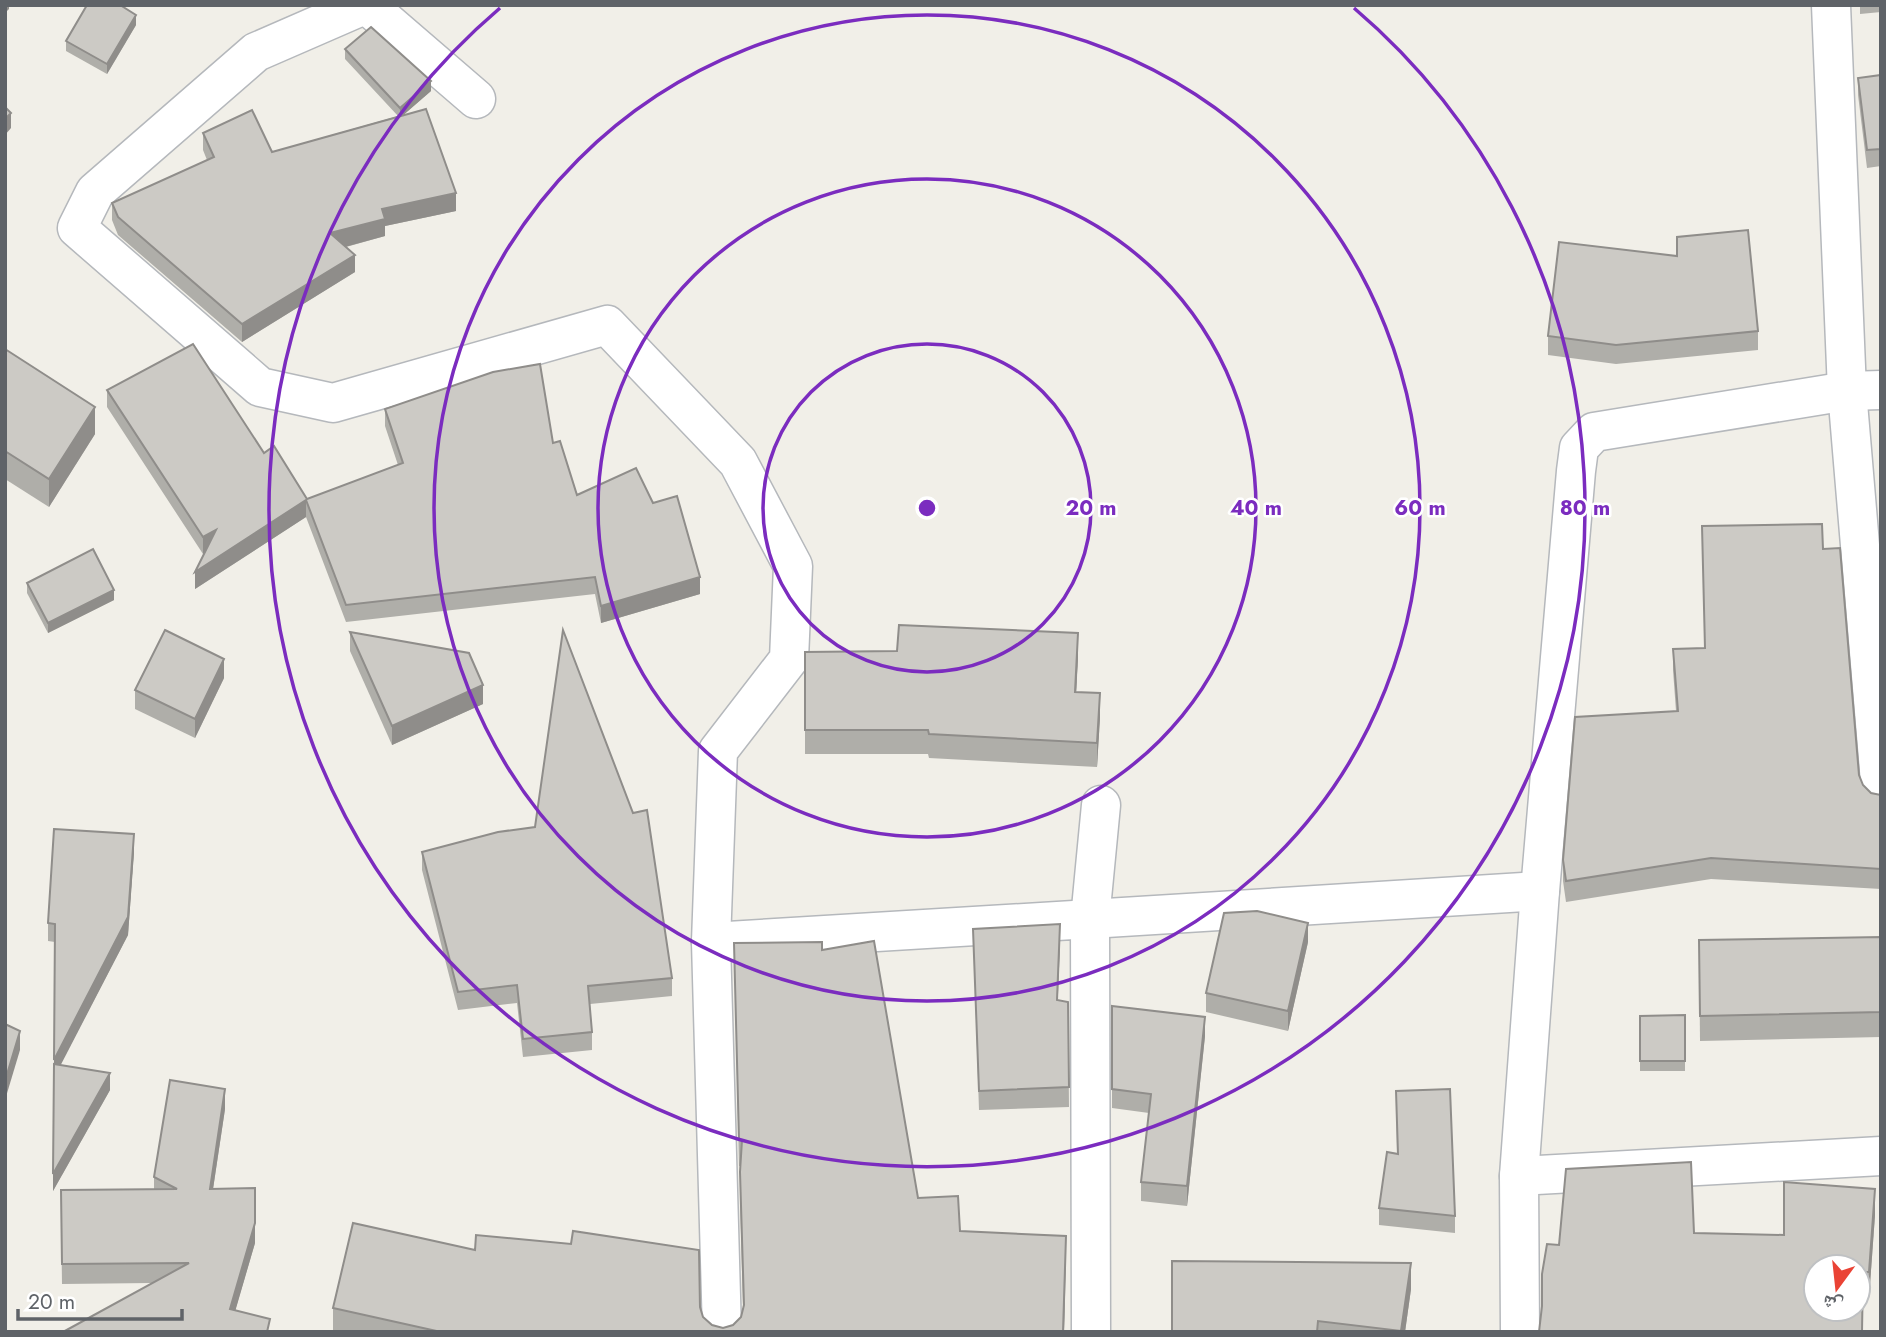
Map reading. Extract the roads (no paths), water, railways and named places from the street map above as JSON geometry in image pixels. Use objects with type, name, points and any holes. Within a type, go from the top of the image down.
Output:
[{"type":"street","points":[[476,99],[366,5],[256,52],[96,192],[78,228],[260,387],[334,403],[607,325],[738,462],[793,566],[789,659],[718,751],[710,942],[722,1332]]},
{"type":"street","points":[[1831,5],[1864,390],[1881,794]]},
{"type":"street","points":[[1520,1332],[1519,1176],[1540,891],[1579,448],[1594,432],[1864,390]]},
{"type":"street","points":[[1091,1332],[1090,919],[1101,805]]},
{"type":"street","points":[[710,942],[1540,891]]},
{"type":"street","points":[[1519,1176],[1881,1156]]}]
